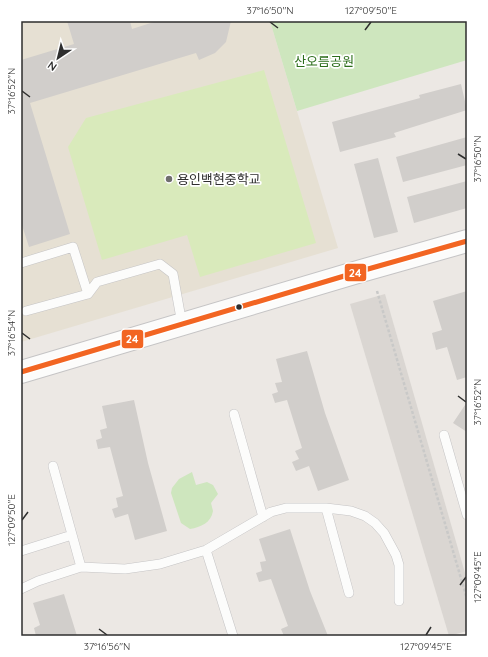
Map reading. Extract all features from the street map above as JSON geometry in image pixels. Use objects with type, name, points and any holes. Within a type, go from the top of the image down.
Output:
[{"type":"street","points":[[21,372],[467,241]]},
{"type":"lane","points":[[21,263],[74,247],[88,294]]},
{"type":"lane","points":[[26,312],[88,294],[97,282],[160,264],[173,274],[182,324]]},
{"type":"lane","points":[[234,414],[263,517]]},
{"type":"lane","points":[[444,435],[465,500],[467,515]]},
{"type":"lane","points":[[53,466],[82,567]]},
{"type":"lane","points":[[21,589],[82,567],[125,569],[141,568],[160,564],[206,550],[271,512],[286,508],[326,508],[351,511],[365,516],[375,523],[384,533],[396,554],[399,565],[399,601]]},
{"type":"lane","points":[[326,508],[349,593]]},
{"type":"lane","points":[[21,551],[72,535]]},
{"type":"lane","points":[[206,550],[233,636]]},
{"type":"path","points":[[377,291],[467,599]]},
{"type":"shaded area","name":"용인백현중학교","points":[[21,21],[270,21],[338,248],[21,342]]},
{"type":"shaded area","points":[[385,294],[467,580],[467,631],[449,636],[350,304]]},
{"type":"green space","name":"산오름공원","points":[[270,21],[467,21],[467,60],[297,111]]},
{"type":"green space","points":[[264,70],[316,243],[200,277],[187,235],[102,260],[68,147],[86,118]]},
{"type":"green space","points":[[192,472],[196,485],[207,482],[213,485],[218,494],[211,503],[213,511],[210,519],[202,526],[190,529],[181,523],[171,493],[172,488],[179,479]]},
{"type":"building","points":[[67,21],[130,21],[132,29],[157,21],[231,21],[226,42],[215,53],[199,60],[196,53],[30,103],[70,234],[29,247],[21,222],[21,60],[74,44]]},
{"type":"building","points":[[461,84],[467,110],[394,133],[396,137],[340,152],[332,122],[420,98],[419,95]]},
{"type":"building","points":[[467,137],[467,165],[403,182],[396,157]]},
{"type":"building","points":[[378,158],[398,232],[374,238],[354,164]]},
{"type":"building","points":[[467,181],[467,208],[414,223],[407,197]]},
{"type":"building","points":[[467,291],[467,377],[457,380],[447,347],[436,350],[432,333],[442,330],[433,301]]},
{"type":"building","points":[[307,351],[325,413],[349,480],[318,491],[309,466],[296,471],[292,462],[299,459],[295,451],[302,448],[287,400],[275,403],[272,394],[278,392],[275,383],[282,382],[276,359]]},
{"type":"building","points":[[134,400],[148,463],[167,531],[135,540],[128,514],[115,518],[112,509],[118,507],[116,498],[123,496],[110,447],[98,449],[96,440],[102,438],[100,430],[107,428],[102,406]]},
{"type":"building","points":[[467,402],[467,432],[453,423]]},
{"type":"building","points":[[290,529],[310,591],[328,636],[284,636],[281,629],[288,626],[271,579],[259,582],[256,573],[262,571],[260,562],[266,561],[259,539]]},
{"type":"building","points":[[64,594],[77,636],[36,636],[34,628],[40,625],[33,603]]},
{"type":"transit line","name":"24","points":[[21,372],[467,241]]},
{"type":"place","name":"용인백현중학교","points":[[169,179]]}]
